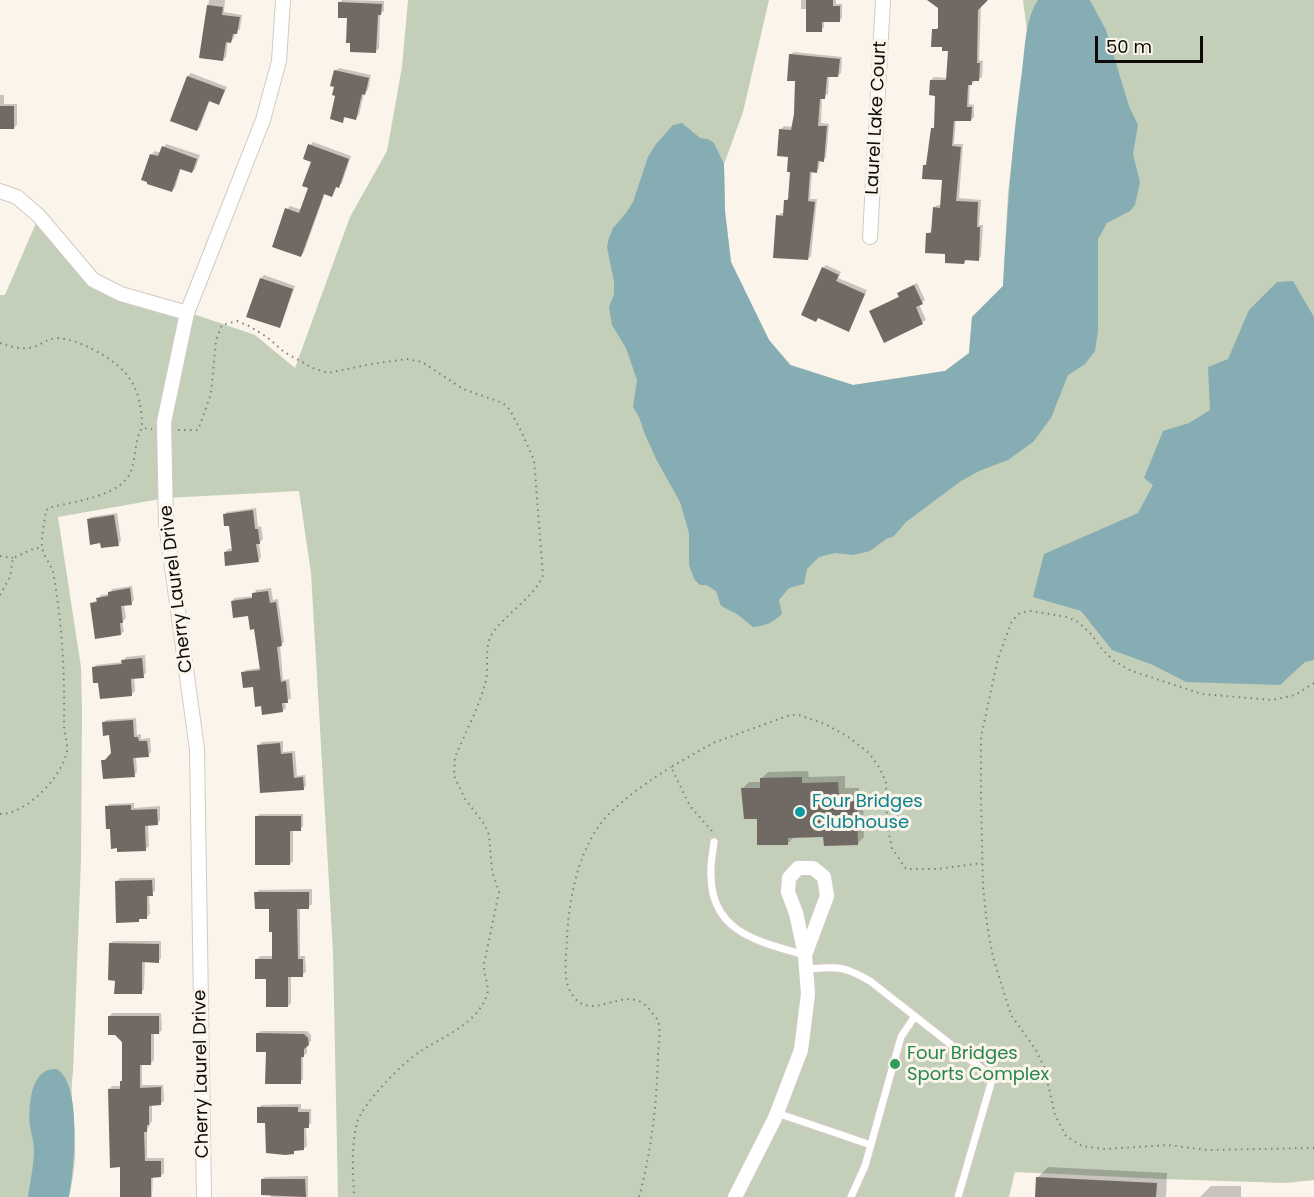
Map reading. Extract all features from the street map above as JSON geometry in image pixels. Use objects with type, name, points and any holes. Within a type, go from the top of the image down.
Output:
[{"type":"street","name":"Cherry Laurel Drive","points":[[204,1197],[197,750],[166,524],[164,422],[187,313],[263,120],[279,61],[283,0]]},
{"type":"street","name":"Laurel Lake Court","points":[[870,237],[883,0]]},
{"type":"street","points":[[0,191],[17,197],[39,216],[93,280],[121,294],[187,313]]},
{"type":"street","points":[[735,1197],[777,1113],[801,1050],[808,994],[806,962],[796,913],[788,892],[789,878],[798,868],[813,868],[824,877],[827,896],[815,924],[806,962]]},
{"type":"lane","points":[[714,842],[711,875],[713,896],[726,920],[745,936],[806,962],[849,969],[870,981],[988,1074],[992,1080],[958,1197]]},
{"type":"lane","points":[[850,1197],[865,1166],[901,1037],[915,1016]]},
{"type":"lane","points":[[777,1113],[871,1145]]},
{"type":"path","points":[[142,428],[198,430],[211,394],[216,340],[222,325],[237,321],[267,337],[293,357],[328,373],[395,359],[422,362],[463,389],[503,403],[518,425],[534,460],[543,575],[540,583],[529,596],[510,612],[491,635],[487,651],[485,685],[455,758],[454,768],[454,776],[465,799],[485,825],[489,836],[492,871],[499,892],[484,964],[489,989],[481,1007],[452,1035],[420,1051],[404,1065],[378,1091],[358,1120],[355,1135],[354,1197]]},
{"type":"path","points":[[0,343],[16,348],[26,348],[56,338],[86,346],[113,360],[129,375],[140,405],[142,428],[138,433],[136,458],[131,473],[123,484],[111,491],[46,510],[42,548],[52,570],[62,642],[64,728],[67,750],[58,771],[46,789],[34,800],[5,814],[0,814]]},
{"type":"path","points":[[0,556],[13,558],[35,548],[42,548]]},
{"type":"path","points":[[0,595],[9,577],[13,558]]},
{"type":"path","points":[[1314,683],[1295,695],[1272,700],[1202,694],[1132,671],[1114,661],[1078,622],[1067,617],[1031,611],[1020,612],[1012,621],[998,658],[981,736],[982,863],[987,924],[1002,989],[1011,1015],[1036,1050],[1044,1067],[1055,1115],[1066,1136],[1082,1146],[1106,1149],[1168,1145],[1207,1150],[1314,1148]]},
{"type":"path","points":[[639,1197],[654,1130],[658,1020],[644,1002],[636,999],[629,998],[596,1006],[586,1006],[575,999],[568,985],[566,972],[567,927],[571,898],[587,844],[608,815],[671,767],[712,743],[777,719],[799,715],[825,724],[847,736],[869,753],[879,767],[886,783],[887,824],[892,848],[906,869],[937,869],[982,863]]},
{"type":"path","points":[[671,767],[690,806],[715,834],[714,842]]},
{"type":"green space","points":[[408,0],[769,0],[743,112],[724,164],[725,211],[731,262],[769,340],[791,365],[853,385],[945,371],[969,353],[972,317],[1003,286],[1008,193],[1027,31],[1023,0],[1314,0],[1314,1180],[1285,1183],[1015,1172],[1009,1197],[338,1197],[333,952],[311,573],[299,491],[166,498],[58,517],[81,667],[81,860],[72,1090],[75,1162],[69,1197],[0,1197],[0,295],[5,295],[39,216],[93,280],[255,335],[295,368],[350,217],[387,151],[402,67]]},
{"type":"water","points":[[1038,0],[1089,0],[1091,2],[1106,30],[1129,106],[1138,125],[1133,154],[1140,182],[1135,205],[1130,211],[1107,223],[1098,239],[1098,331],[1095,351],[1085,364],[1068,375],[1051,418],[1033,442],[1008,460],[961,481],[906,522],[894,536],[870,551],[853,555],[835,553],[819,557],[807,569],[804,584],[789,588],[779,600],[782,614],[769,624],[753,627],[737,614],[721,606],[716,591],[706,585],[700,585],[694,579],[689,565],[689,533],[680,502],[656,459],[633,407],[637,380],[626,348],[612,325],[609,307],[614,294],[614,282],[607,247],[613,228],[633,202],[648,157],[656,144],[673,125],[682,123],[700,138],[714,143],[724,164],[725,211],[731,262],[769,340],[790,365],[853,385],[945,371],[969,353],[972,317],[1003,286],[1008,205],[1025,44],[1030,16]]},
{"type":"water","points":[[1293,281],[1314,317],[1314,660],[1305,662],[1280,685],[1186,682],[1153,665],[1112,650],[1081,611],[1033,597],[1044,554],[1138,513],[1153,485],[1144,478],[1163,431],[1189,423],[1210,410],[1208,367],[1228,359],[1249,310],[1277,282]]},
{"type":"water","points":[[56,1069],[65,1077],[73,1108],[74,1149],[69,1197],[28,1197],[34,1156],[29,1118],[32,1090],[41,1075],[47,1070]]},
{"type":"building","points":[[806,0],[833,0],[833,6],[840,6],[840,22],[822,22],[822,32],[806,32]]},
{"type":"building","points":[[927,0],[988,0],[978,10],[979,81],[972,81],[972,85],[968,85],[967,107],[972,107],[971,121],[954,121],[952,146],[961,147],[956,201],[978,202],[977,227],[980,227],[979,261],[965,260],[964,264],[945,263],[945,254],[925,253],[926,233],[931,233],[933,207],[940,208],[942,180],[922,179],[931,128],[934,128],[935,96],[929,95],[930,80],[946,80],[948,51],[942,51],[942,47],[931,47],[932,29],[938,29],[938,8]]},
{"type":"building","points":[[338,2],[382,4],[381,15],[378,15],[376,53],[350,52],[350,43],[346,43],[347,18],[338,18]]},
{"type":"building","points":[[207,5],[223,7],[222,15],[240,17],[237,34],[233,34],[231,43],[226,42],[223,61],[199,58]]},
{"type":"building","points":[[789,54],[840,59],[838,77],[827,77],[825,99],[820,99],[818,126],[827,126],[824,162],[818,161],[817,173],[810,172],[808,201],[815,202],[808,260],[773,258],[776,215],[783,216],[784,200],[788,200],[790,172],[787,172],[788,157],[777,156],[779,129],[791,130],[794,114],[795,81],[787,81]]},
{"type":"building","points":[[334,70],[369,78],[365,95],[362,94],[356,120],[344,117],[343,123],[330,119],[335,96],[332,95],[334,87],[330,86]]},
{"type":"building","points":[[187,76],[225,90],[219,105],[209,101],[197,131],[170,121]]},
{"type":"building","points":[[0,106],[14,106],[14,129],[0,129]]},
{"type":"building","points":[[308,144],[349,159],[339,188],[336,187],[332,197],[324,194],[301,257],[272,247],[285,208],[299,213],[308,188],[302,186],[311,162],[303,159]]},
{"type":"building","points":[[162,146],[197,159],[192,173],[180,169],[172,192],[141,180],[150,154],[158,156]]},
{"type":"building","points":[[822,267],[839,275],[836,281],[865,294],[849,332],[818,318],[816,322],[801,315]]},
{"type":"building","points":[[260,278],[293,289],[280,328],[246,317]]},
{"type":"building","points":[[914,285],[923,304],[916,307],[923,324],[884,343],[869,311],[899,297],[897,293]]},
{"type":"building","points":[[253,510],[255,529],[258,529],[260,544],[256,544],[259,562],[225,566],[224,552],[232,551],[229,526],[224,526],[223,514]]},
{"type":"building","points":[[114,515],[119,546],[101,548],[100,543],[90,545],[87,519]]},
{"type":"building","points":[[130,588],[132,605],[121,606],[123,623],[120,623],[121,635],[95,639],[90,603],[97,602],[96,598],[108,596],[108,592]]},
{"type":"building","points":[[268,591],[270,603],[276,602],[282,646],[277,647],[281,682],[286,681],[288,703],[282,703],[283,712],[262,715],[261,706],[255,707],[253,687],[243,688],[241,672],[260,670],[254,629],[250,630],[248,616],[233,618],[231,601],[252,598],[252,593]]},
{"type":"building","points":[[142,658],[144,678],[131,679],[132,696],[100,699],[98,683],[93,683],[92,667],[122,664],[121,660]]},
{"type":"building","points":[[133,720],[134,737],[138,737],[139,741],[147,741],[149,757],[133,758],[135,777],[103,779],[101,760],[105,760],[111,753],[109,735],[103,736],[102,722]]},
{"type":"building","points":[[280,743],[281,754],[292,753],[294,778],[303,777],[304,790],[260,793],[257,745]]},
{"type":"building","name":"Four Bridges Clubhouse","points":[[802,777],[802,783],[838,782],[839,795],[853,794],[853,801],[857,801],[858,845],[824,846],[823,837],[788,838],[788,845],[757,845],[757,819],[744,819],[741,788],[760,788],[760,778]]},
{"type":"building","points":[[131,805],[131,810],[157,809],[158,825],[145,826],[146,851],[117,852],[117,848],[111,849],[110,829],[106,829],[105,806]]},
{"type":"building","points":[[255,816],[301,816],[301,831],[290,831],[290,865],[255,865]]},
{"type":"building","points":[[152,880],[153,896],[147,896],[147,919],[139,919],[139,922],[116,923],[115,881]]},
{"type":"building","points":[[254,892],[309,892],[309,909],[297,909],[298,959],[303,959],[303,977],[288,977],[288,1007],[266,1007],[266,979],[255,979],[255,959],[272,959],[272,932],[269,932],[269,909],[255,909]]},
{"type":"building","points":[[109,943],[159,944],[159,963],[142,962],[142,994],[114,994],[115,981],[108,980]]},
{"type":"building","points":[[108,1016],[159,1016],[159,1034],[151,1034],[151,1065],[140,1065],[140,1088],[161,1087],[161,1105],[149,1106],[149,1125],[147,1125],[147,1132],[144,1132],[145,1161],[161,1161],[161,1177],[151,1178],[151,1197],[120,1197],[120,1167],[110,1168],[108,1089],[120,1089],[122,1042],[115,1035],[108,1035]]},
{"type":"building","points":[[256,1033],[304,1034],[308,1038],[309,1045],[304,1049],[304,1057],[301,1057],[301,1084],[265,1084],[266,1052],[256,1052]]},
{"type":"building","points":[[257,1107],[298,1107],[298,1112],[309,1112],[309,1128],[304,1128],[304,1150],[285,1155],[266,1153],[265,1123],[257,1123]]},
{"type":"building","points":[[1036,1177],[1157,1183],[1156,1197],[1035,1197]]},
{"type":"building","points":[[261,1179],[305,1179],[306,1197],[261,1195]]},
{"type":"place","name":"Four Bridges Clubhouse","points":[[800,812]]},
{"type":"place","name":"Four Bridges Sports Complex","points":[[895,1064]]}]
